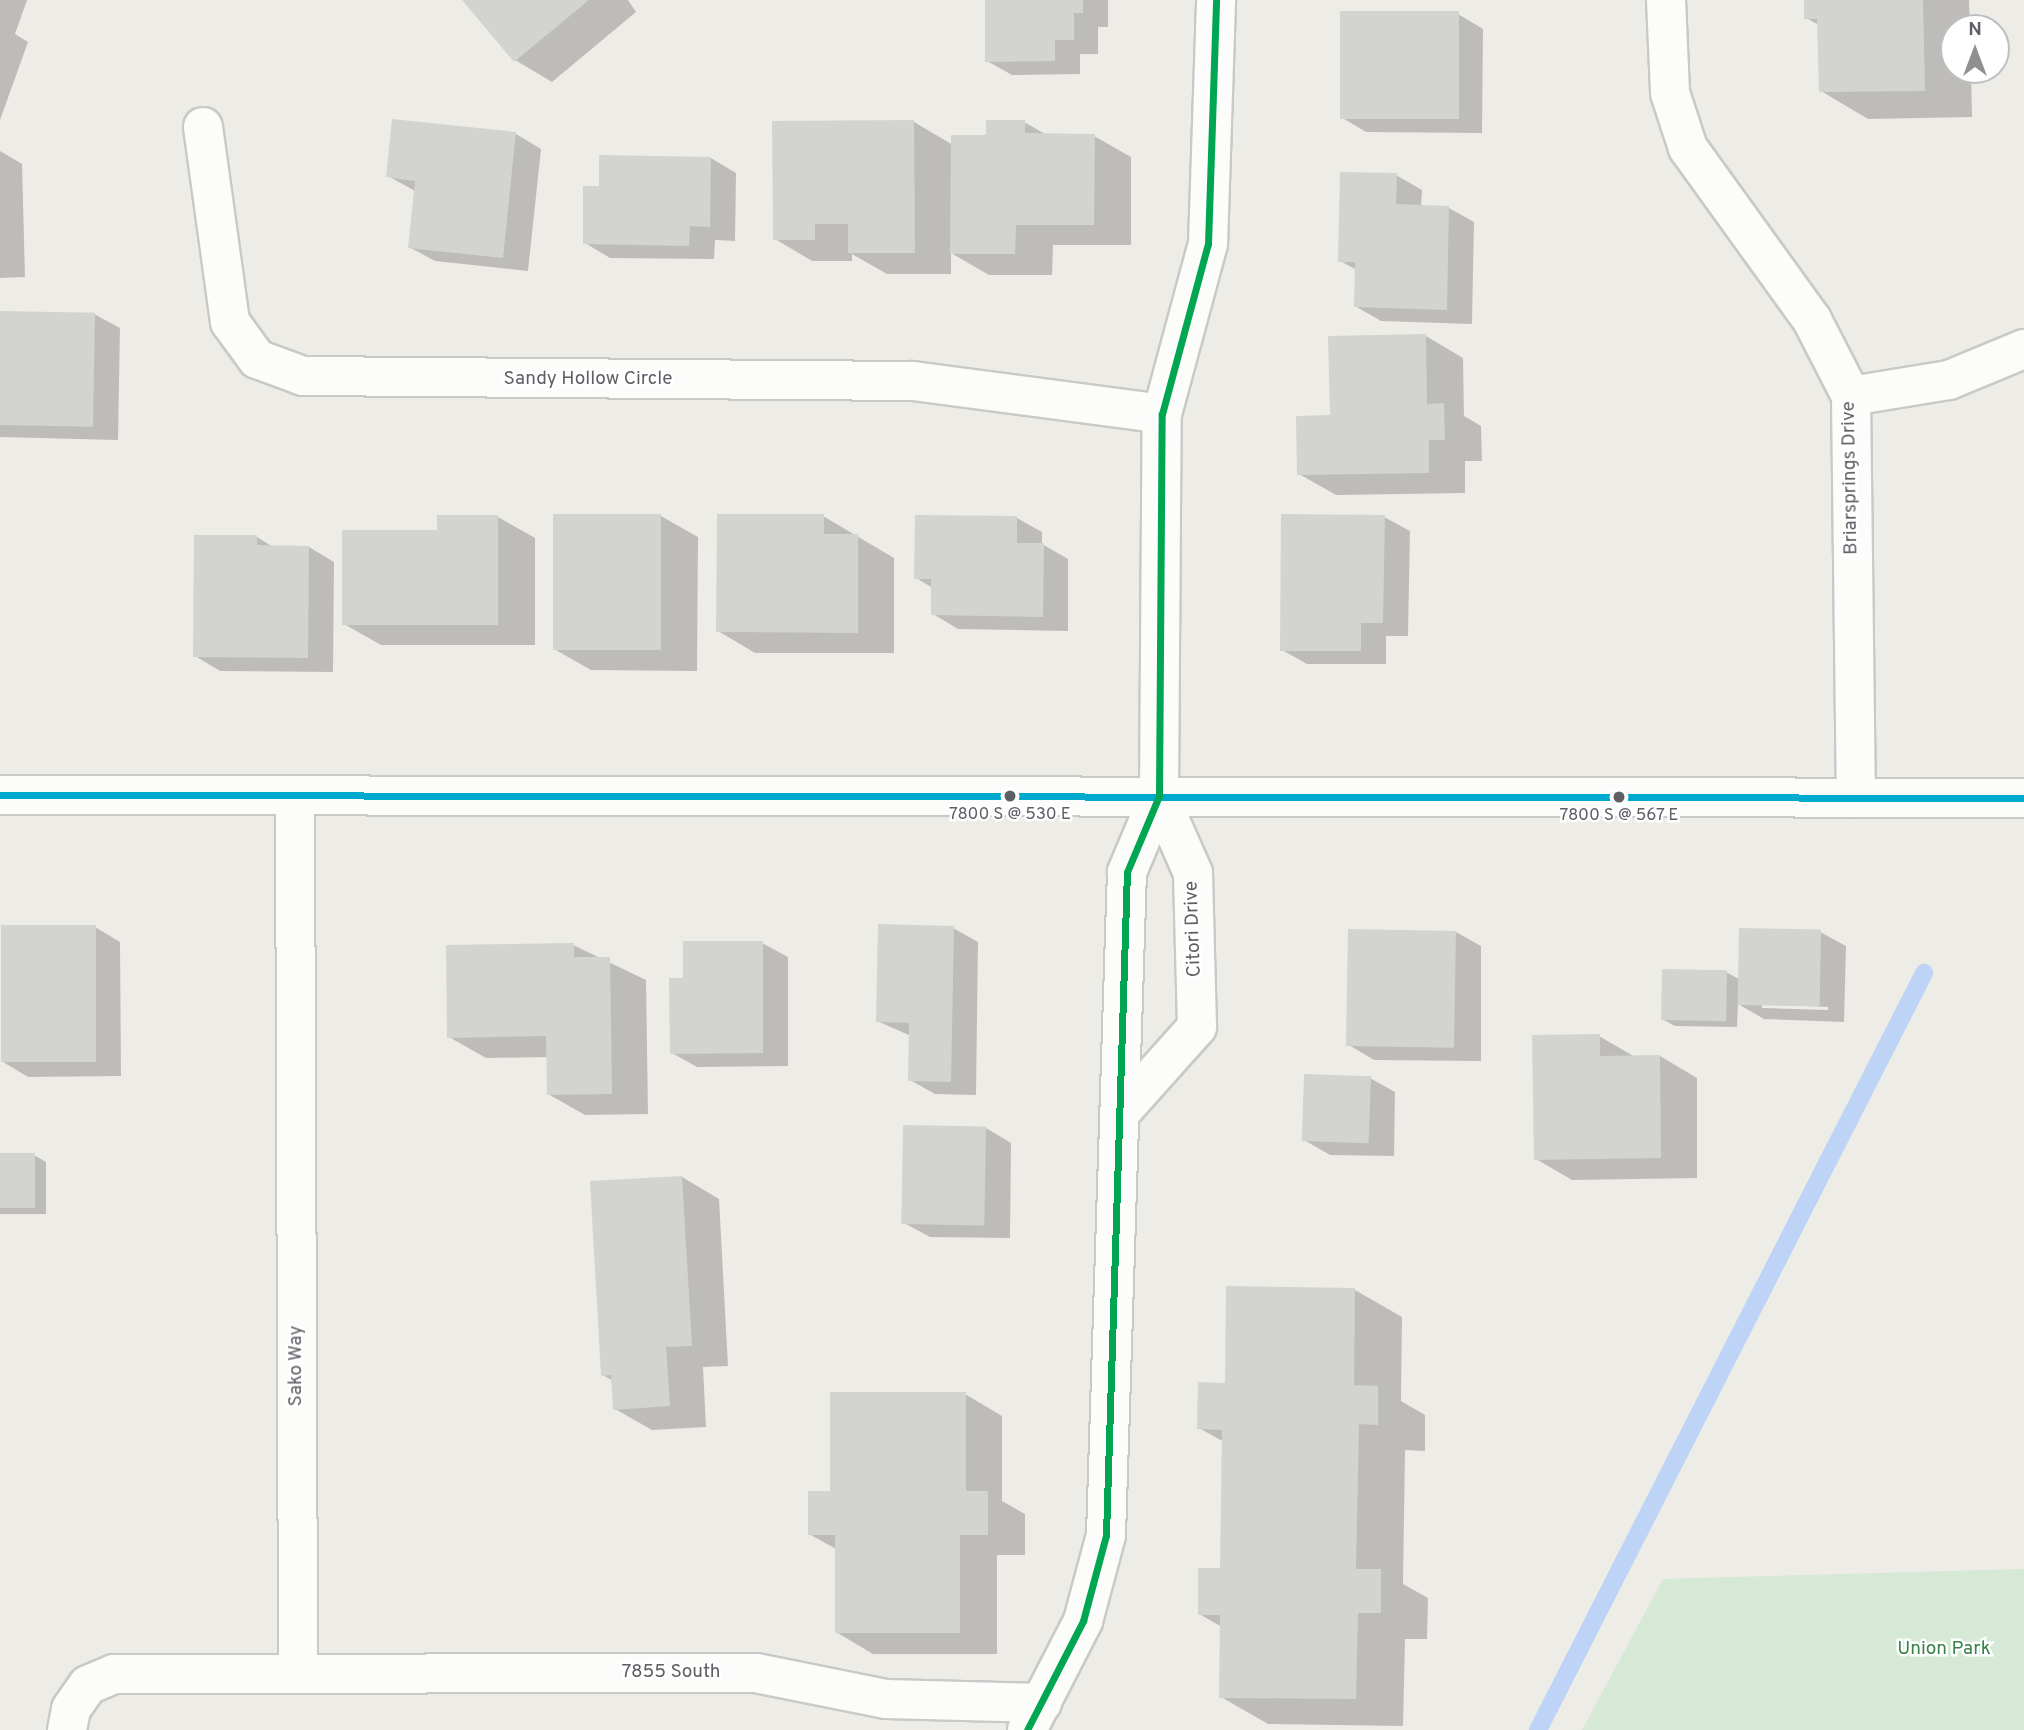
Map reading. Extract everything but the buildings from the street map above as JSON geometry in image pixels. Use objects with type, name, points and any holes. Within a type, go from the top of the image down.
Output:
[{"type":"street","points":[[1035,1717],[1083,1621],[1106,1535],[1112,1189],[1121,1112],[1127,872],[1159,796],[1162,414],[1208,244],[1216,138],[1216,0]]},
{"type":"street","name":"Briarsprings Drive","points":[[1666,0],[1670,93],[1688,148],[1812,320],[1851,396],[1856,798]]},
{"type":"street","name":"Sandy Hollow Circle","points":[[203,127],[230,322],[257,359],[303,376],[913,381],[1162,414]]},
{"type":"street","points":[[1851,396],[1949,380],[2024,349]]},
{"type":"street","points":[[0,795],[295,799],[1159,796],[2024,798]]},
{"type":"street","name":"Citori Drive","points":[[1121,1112],[1197,1027],[1193,873],[1159,796]]},
{"type":"street","name":"Sako Way","points":[[295,799],[298,1672]]},
{"type":"street","points":[[67,1730],[71,1709],[89,1685],[114,1674],[298,1672]]},
{"type":"street","name":"7855 South","points":[[298,1672],[756,1673],[886,1699],[1035,1717]]},
{"type":"green space","name":"Union Park","points":[[2024,1569],[2024,1730],[1582,1730],[1663,1579]]},
{"type":"waterway","points":[[1538,1730],[1924,973]]},
{"type":"transit line","points":[[1027,1730],[1083,1621],[1106,1535],[1127,872],[1159,796],[1162,414],[1208,244],[1216,0]]},
{"type":"transit line","points":[[0,795],[2024,798]]},
{"type":"place","name":"7800 S @ 530 E","points":[[1010,796]]},
{"type":"place","name":"7800 S @ 567 E","points":[[1619,797]]}]
